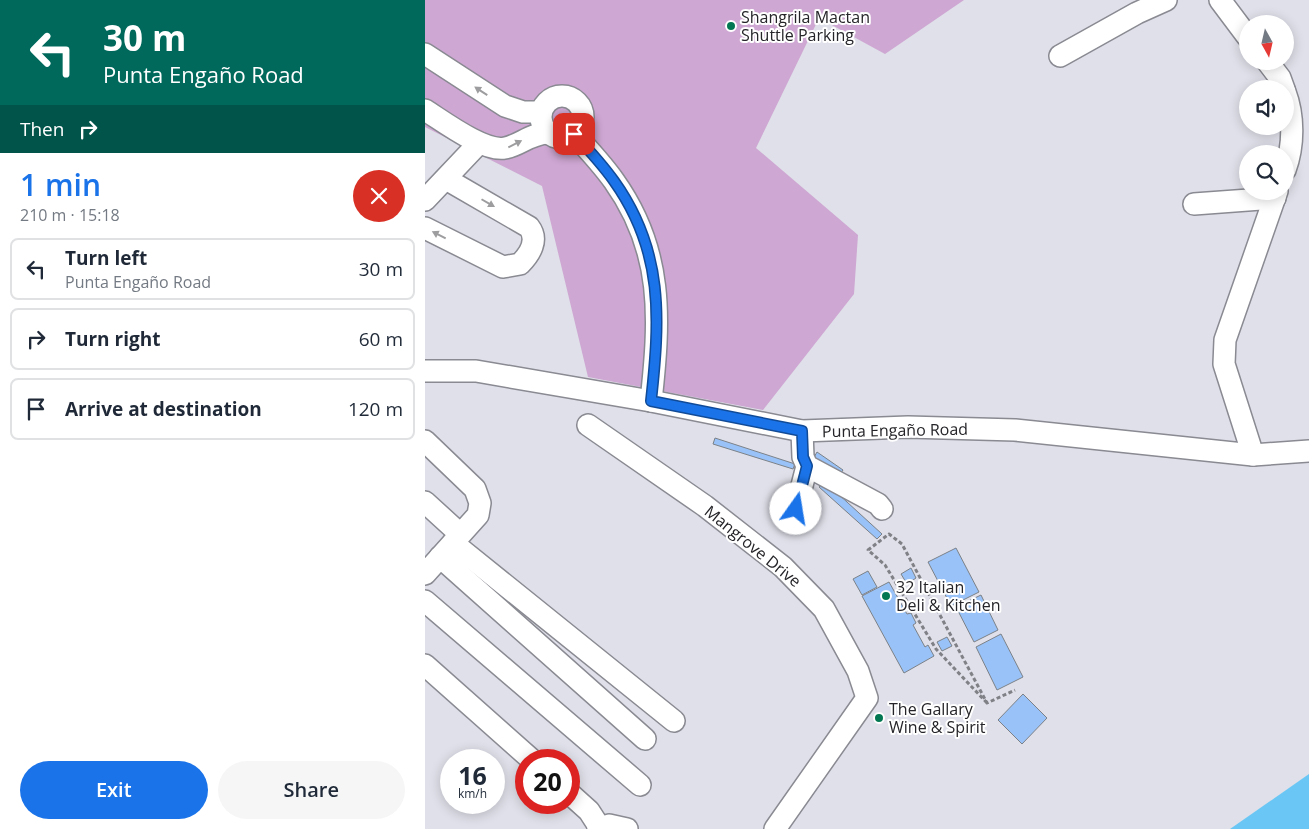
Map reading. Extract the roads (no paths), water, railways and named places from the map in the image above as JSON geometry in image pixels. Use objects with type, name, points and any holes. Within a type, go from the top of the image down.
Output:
[{"type":"street","points":[[1060,56],[1137,13],[1166,0]]},
{"type":"street","points":[[1220,0],[1239,25]]},
{"type":"street","points":[[425,54],[505,106],[523,112],[541,112]]},
{"type":"street","points":[[425,110],[479,142],[493,149],[499,149],[511,146],[536,134],[548,133],[561,138],[574,134],[582,124],[583,117],[579,104],[574,99],[567,96],[553,97],[547,101],[541,112],[542,123],[548,133]]},
{"type":"street","points":[[574,134],[599,162],[627,200],[649,252],[658,319],[651,401]]},
{"type":"street","points":[[425,200],[479,142]]},
{"type":"street","points":[[425,228],[503,267],[520,264],[533,245],[534,236],[529,227],[446,179]]},
{"type":"street","points":[[1194,204],[1239,199]]},
{"type":"street","points":[[1253,455],[1224,364],[1225,340],[1274,200]]},
{"type":"street","name":"Punta Engaño Road","points":[[425,372],[476,371],[651,401],[802,431],[908,426],[1015,430],[1253,455],[1309,451]]},
{"type":"street","name":"Mangrove Drive","points":[[588,425],[705,506],[783,567],[824,609],[858,671],[867,698],[775,829]]},
{"type":"street","points":[[802,431],[803,457],[807,466],[878,504],[882,509]]},
{"type":"street","points":[[425,441],[475,489],[480,498],[478,515],[440,554]]},
{"type":"street","points":[[796,509],[807,466]]},
{"type":"street","points":[[425,502],[440,554],[645,739]]},
{"type":"street","points":[[440,554],[674,721]]},
{"type":"street","points":[[425,601],[640,785]]},
{"type":"street","points":[[425,665],[520,749]]},
{"type":"street","points":[[580,803],[589,811],[599,828],[609,825],[627,829]]},
{"type":"water","points":[[1309,774],[1309,829],[1230,829]]},
{"type":"place","name":"Shangrila Mactan Shuttle Parking","points":[[731,26]]},
{"type":"place","name":"32 Italian Deli & Kitchen","points":[[886,596]]},
{"type":"place","name":"The Gallary Wine & Spirit","points":[[879,718]]}]
